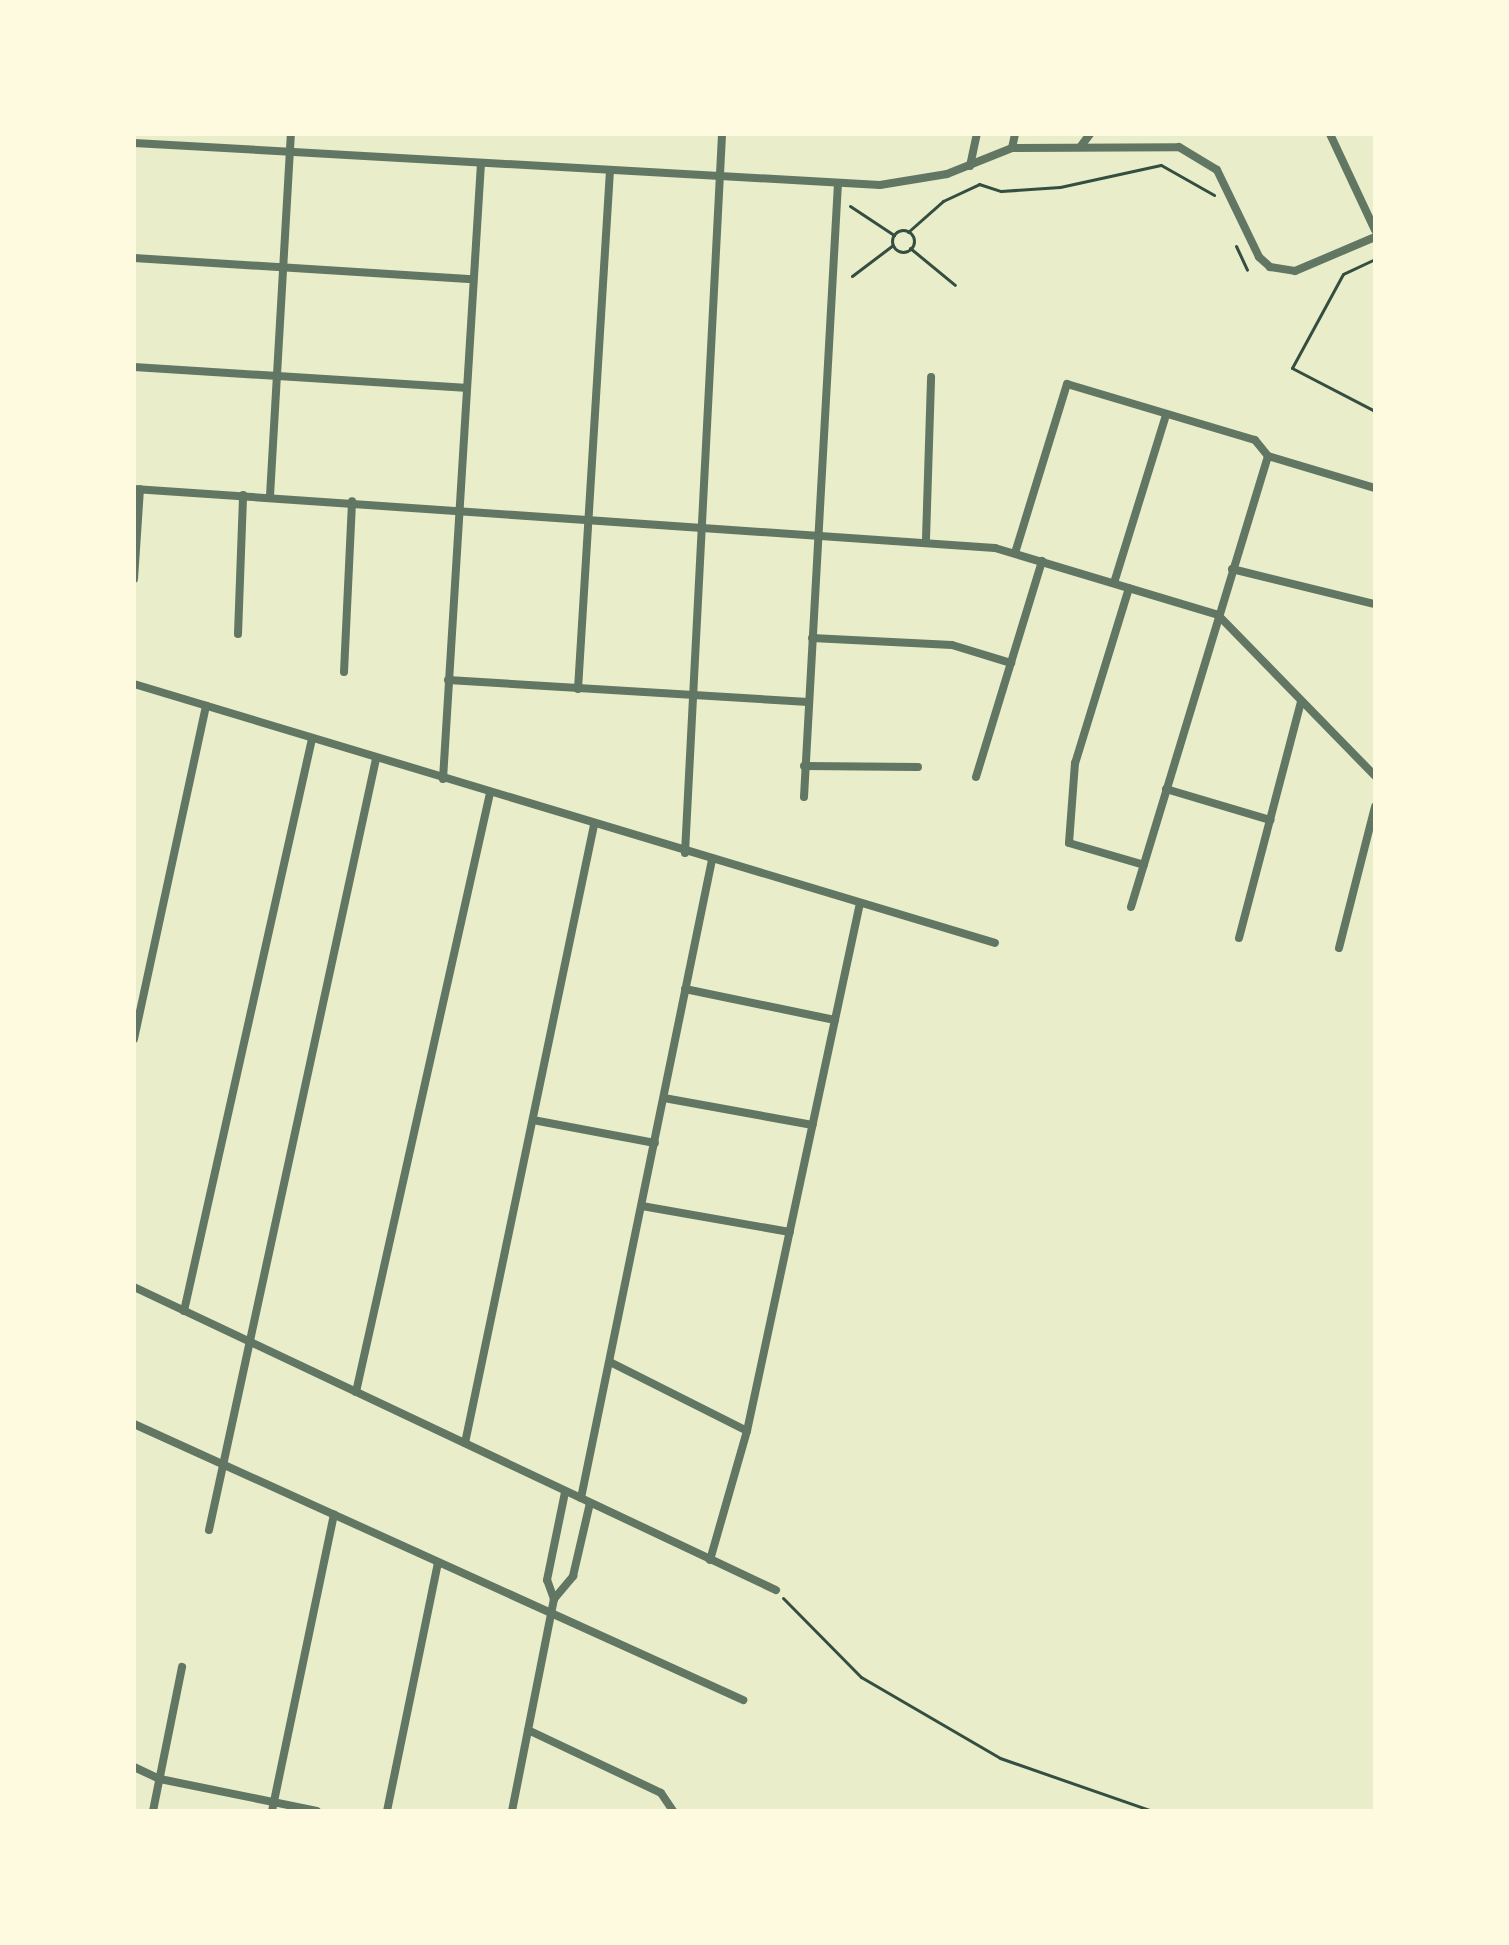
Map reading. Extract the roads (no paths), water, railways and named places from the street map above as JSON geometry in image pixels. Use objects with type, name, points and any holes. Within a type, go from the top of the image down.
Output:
[{"type":"street","points":[[177,145],[178,134]]},
{"type":"street","points":[[270,496],[291,134]]},
{"type":"street","points":[[685,853],[722,134]]},
{"type":"street","points":[[970,166],[977,134]]},
{"type":"street","points":[[1012,148],[1015,134]]},
{"type":"street","points":[[1081,146],[1090,134]]},
{"type":"street","points":[[1330,134],[1375,230]]},
{"type":"street","points":[[134,143],[838,184],[901,183],[970,166],[1012,148],[1179,147],[1202,156],[1222,179],[1264,263],[1287,272],[1375,237]]},
{"type":"street","points":[[443,779],[464,388],[481,163]]},
{"type":"street","points":[[578,689],[610,170]]},
{"type":"street","points":[[804,797],[838,184]]},
{"type":"street","points":[[134,258],[472,279]]},
{"type":"street","points":[[134,367],[464,388]]},
{"type":"street","points":[[926,539],[931,377]]},
{"type":"street","points":[[1015,553],[1067,384],[1255,440],[1268,456],[1375,488]]},
{"type":"street","points":[[1114,583],[1166,415]]},
{"type":"street","points":[[1131,907],[1268,456]]},
{"type":"street","points":[[134,579],[137,489],[926,539],[1015,553],[1218,615],[1375,776]]},
{"type":"street","points":[[238,634],[243,495]]},
{"type":"street","points":[[344,672],[352,501]]},
{"type":"street","points":[[976,777],[1042,561]]},
{"type":"street","points":[[1232,569],[1375,604]]},
{"type":"street","points":[[1129,588],[1075,763],[1069,843],[1144,865]]},
{"type":"street","points":[[812,638],[952,645],[1011,663]]},
{"type":"street","points":[[448,680],[808,702]]},
{"type":"street","points":[[134,684],[685,853],[995,943]]},
{"type":"street","points":[[1239,938],[1301,702]]},
{"type":"street","points":[[134,1039],[206,706]]},
{"type":"street","points":[[184,1311],[312,739]]},
{"type":"street","points":[[209,1530],[376,759]]},
{"type":"street","points":[[804,766],[918,767]]},
{"type":"street","points":[[1166,789],[1270,820]]},
{"type":"street","points":[[356,1392],[490,793]]},
{"type":"street","points":[[1339,948],[1375,807]]},
{"type":"street","points":[[465,1443],[594,825]]},
{"type":"street","points":[[581,1498],[712,860]]},
{"type":"street","points":[[710,1560],[747,1431],[860,903]]},
{"type":"street","points":[[685,989],[835,1020]]},
{"type":"street","points":[[664,1098],[813,1125]]},
{"type":"street","points":[[533,1120],[655,1143]]},
{"type":"street","points":[[642,1206],[790,1232]]},
{"type":"street","points":[[134,1287],[776,1590]]},
{"type":"street","points":[[610,1362],[747,1431]]},
{"type":"street","points":[[134,1424],[743,1700]]},
{"type":"street","points":[[512,1811],[552,1612],[554,1599],[547,1580],[565,1492]]},
{"type":"street","points":[[554,1599],[573,1576],[590,1503]]},
{"type":"street","points":[[273,1807],[334,1514]]},
{"type":"street","points":[[387,1811],[438,1562]]},
{"type":"street","points":[[153,1811],[182,1667]]},
{"type":"street","points":[[528,1730],[661,1793],[673,1811]]},
{"type":"street","points":[[134,1767],[160,1779],[273,1807],[317,1811]]}]
